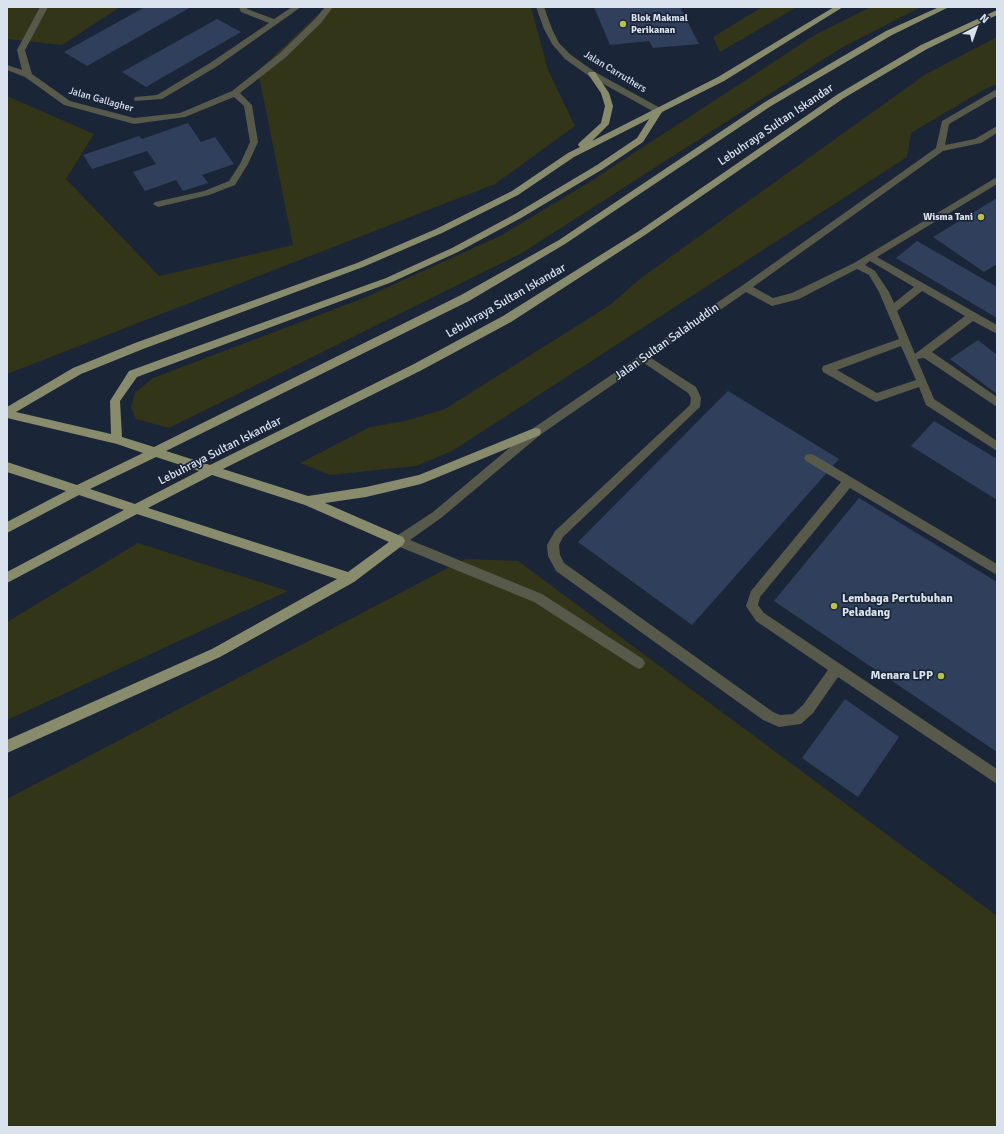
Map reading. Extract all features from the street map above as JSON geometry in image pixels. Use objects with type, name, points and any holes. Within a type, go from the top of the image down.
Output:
[{"type":"main road","points":[[7,413],[76,371],[146,343],[360,265],[439,231],[515,193],[571,155],[721,79],[839,7]]},
{"type":"main road","name":"Lebuhraya Sultan Iskandar","points":[[7,528],[48,505],[465,298],[562,242],[768,104],[889,33],[945,7]]},
{"type":"main road","name":"Lebuhraya Sultan Iskandar","points":[[7,578],[181,485],[416,368],[507,318],[642,233],[841,96],[924,47],[997,12]]},
{"type":"main road","points":[[571,155],[605,124],[609,106],[605,93],[592,74]]},
{"type":"main road","points":[[117,440],[115,401],[133,374],[388,280],[455,250],[518,216],[600,167],[640,140],[659,111]]},
{"type":"main road","points":[[7,413],[117,440],[308,501],[399,541],[350,578],[216,653],[7,747]]},
{"type":"main road","points":[[308,501],[366,492],[421,479],[536,432]]},
{"type":"main road","points":[[7,467],[350,578]]},
{"type":"street","points":[[28,75],[21,50],[44,7]]},
{"type":"street","points":[[243,7],[244,10],[274,22]]},
{"type":"street","points":[[138,99],[159,98],[213,65],[297,7]]},
{"type":"street","name":"Jalan Gallagher","points":[[7,67],[28,75],[67,104],[134,121],[182,115],[235,93],[282,56],[318,21],[329,7]]},
{"type":"street","name":"Jalan Carruthers","points":[[540,7],[548,29],[556,44],[568,57],[592,74],[659,111]]},
{"type":"street","points":[[940,148],[945,123],[997,92]]},
{"type":"street","points":[[158,204],[206,193],[232,183],[244,164],[254,142],[248,105],[235,93]]},
{"type":"street","name":"Jalan Sultan Salahuddin","points":[[399,541],[437,515],[536,432],[746,287],[940,148],[978,141],[997,129]]},
{"type":"street","points":[[746,287],[772,302],[795,296],[857,265],[997,180]]},
{"type":"street","points":[[870,257],[997,330]]},
{"type":"street","points":[[857,265],[872,274],[884,292],[930,402],[997,447]]},
{"type":"street","points":[[891,310],[921,287]]},
{"type":"street","points":[[913,360],[973,316]]},
{"type":"street","points":[[904,341],[827,369],[876,398],[922,382]]},
{"type":"street","points":[[924,352],[997,403]]},
{"type":"street","points":[[644,358],[692,390],[696,398],[695,407],[559,534],[553,544],[554,556],[560,567],[768,716],[780,721],[796,720],[808,709],[837,668]]},
{"type":"street","points":[[810,458],[997,570]]},
{"type":"street","points":[[849,481],[755,595],[752,606],[760,617],[997,777]]},
{"type":"street","points":[[399,541],[538,598],[639,663]]},
{"type":"green space","points":[[7,7],[120,7],[62,45],[7,39]]},
{"type":"green space","points":[[326,7],[531,7],[548,70],[575,126],[495,184],[7,374],[7,96],[94,134],[66,179],[159,276],[293,245],[258,71]]},
{"type":"green space","points":[[762,7],[797,7],[720,52],[713,37]]},
{"type":"green space","points":[[871,7],[921,7],[841,48],[522,253],[169,428],[136,419],[131,407],[135,393],[153,378],[364,298],[502,235],[588,183],[815,35]]},
{"type":"green space","points":[[997,37],[997,84],[985,89],[911,133],[907,157],[452,451],[416,466],[330,475],[300,463],[370,427],[405,421],[445,409],[610,305],[641,278],[926,74]]},
{"type":"green space","points":[[138,543],[288,591],[7,720],[7,622]]},
{"type":"green space","points":[[465,559],[518,561],[997,916],[997,1127],[7,1127],[7,799]]},
{"type":"building","points":[[145,7],[191,7],[87,66],[64,52]]},
{"type":"building","points":[[594,7],[680,7],[699,44],[653,48],[649,41],[610,45]]},
{"type":"building","points":[[217,19],[241,32],[146,87],[122,72]]},
{"type":"building","points":[[188,123],[201,142],[215,137],[234,164],[202,175],[208,183],[183,191],[176,180],[145,191],[133,172],[156,164],[147,151],[92,169],[83,155],[139,136],[142,139]]},
{"type":"building","name":"Wisma Tani","points":[[997,198],[997,264],[984,272],[933,237]]},
{"type":"building","points":[[917,241],[997,287],[997,318],[896,258]]},
{"type":"building","points":[[978,340],[997,355],[997,394],[950,359]]},
{"type":"building","points":[[728,391],[839,459],[692,625],[578,542]]},
{"type":"building","points":[[934,421],[997,459],[997,500],[911,446]]},
{"type":"building","name":"Menara LPP","points":[[859,498],[997,582],[997,752],[774,601]]},
{"type":"building","points":[[845,699],[899,737],[858,797],[802,758]]},
{"type":"place","name":"Blok Makmal Perikanan","points":[[623,24]]},
{"type":"place","name":"Wisma Tani","points":[[981,217]]},
{"type":"place","name":"Lembaga Pertubuhan Peladang","points":[[834,606]]},
{"type":"place","name":"Menara LPP","points":[[941,676]]}]
